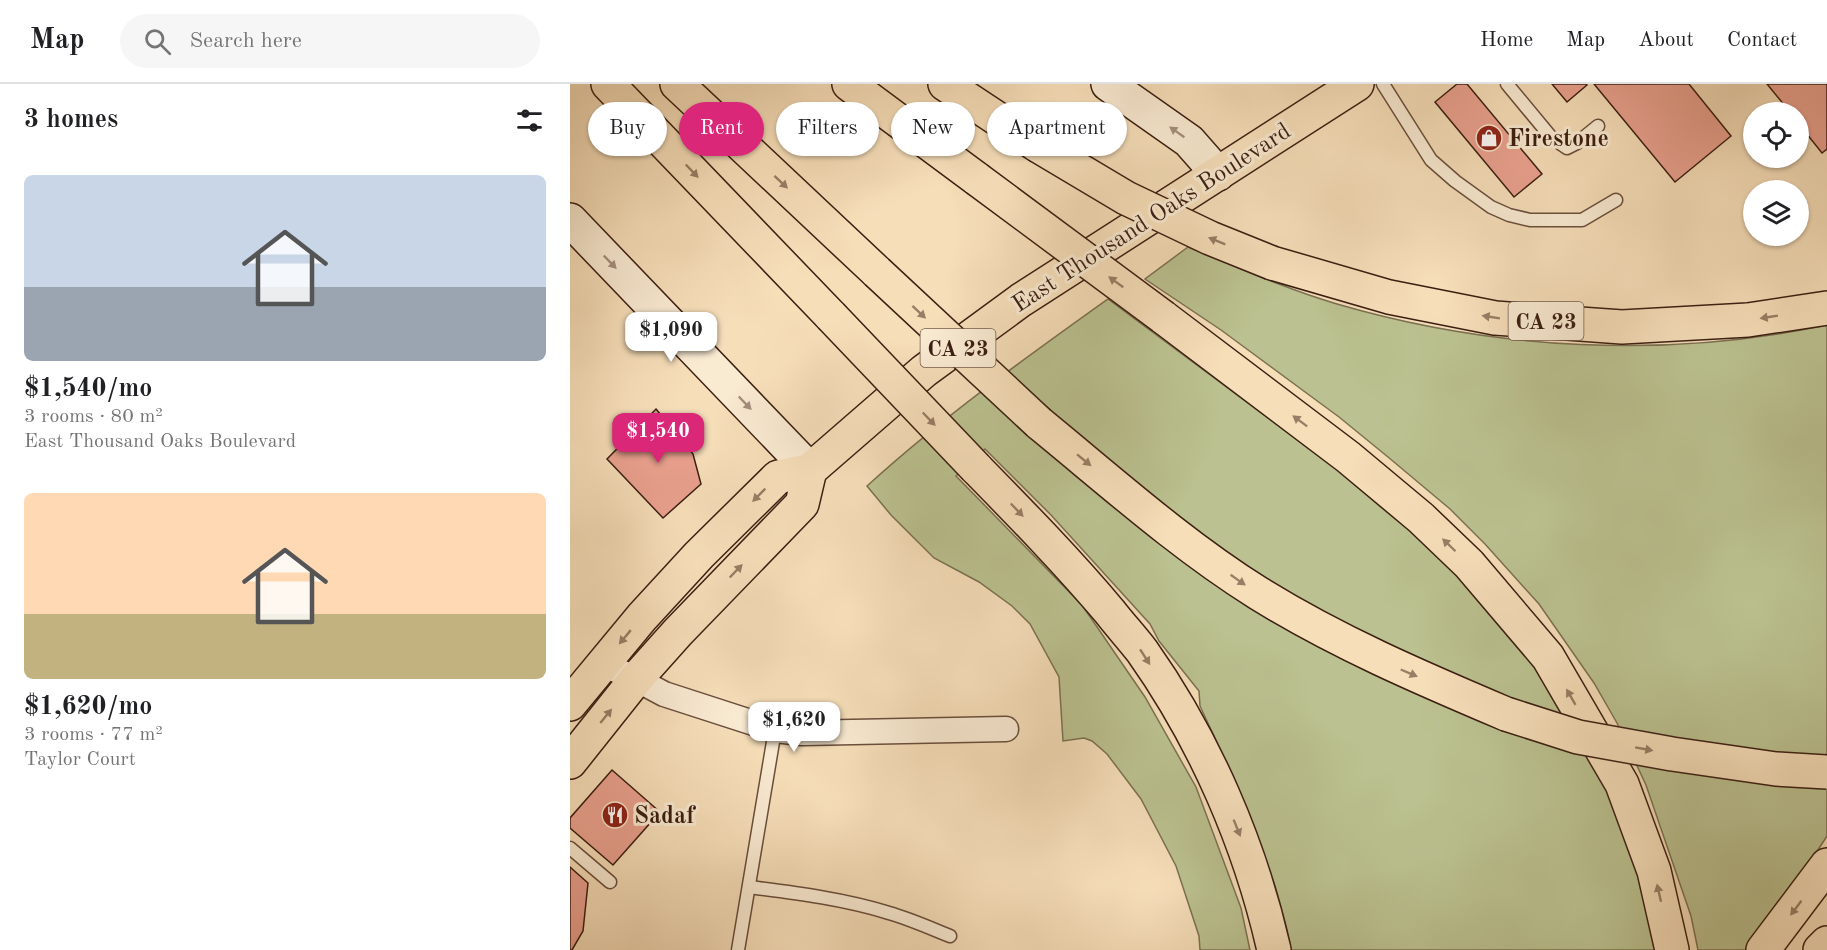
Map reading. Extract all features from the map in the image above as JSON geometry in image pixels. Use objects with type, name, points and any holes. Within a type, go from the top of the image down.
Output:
[{"type":"main road","points":[[608,84],[1086,584],[1141,651],[1181,714],[1227,803],[1245,850],[1274,950]]},
{"type":"main road","name":"CA 23","points":[[677,84],[1039,423],[1188,545],[1256,592],[1322,631],[1400,669],[1506,714],[1578,737],[1776,769],[1827,772]]},
{"type":"main road","points":[[849,84],[1163,316],[1348,457],[1421,518],[1469,564],[1548,657],[1622,784],[1654,871],[1672,950]]},
{"type":"main road","name":"CA 23","points":[[945,84],[1037,145],[1126,198],[1210,238],[1272,263],[1389,297],[1495,318],[1622,327],[1748,320],[1827,308]]},
{"type":"main road","points":[[1108,84],[1189,141],[1218,174]]},
{"type":"main road","name":"East Thousand Oaks Boulevard","points":[[570,704],[642,617],[699,555],[778,477],[810,470],[924,371],[1021,300],[1357,84]]},
{"type":"main road","points":[[570,220],[810,470],[802,504],[686,623],[636,679],[570,762]]},
{"type":"main road","points":[[1764,950],[1827,865]]},
{"type":"main road","points":[[1820,950],[1827,943]]},
{"type":"street","points":[[603,664],[658,692],[775,730],[802,733],[1006,729]]},
{"type":"lane","points":[[1383,84],[1431,160],[1491,207],[1509,215],[1530,220],[1582,220],[1616,200]]},
{"type":"lane","points":[[1507,84],[1551,137],[1567,148],[1598,126]]},
{"type":"lane","points":[[738,950],[775,730]]},
{"type":"lane","points":[[570,848],[609,882]]},
{"type":"lane","points":[[749,887],[811,895],[854,904],[889,913],[950,936]]},
{"type":"green space","points":[[1188,247],[1280,285],[1337,304],[1397,320],[1519,340],[1642,345],[1704,343],[1766,336],[1827,325],[1827,836],[1801,876],[1745,950],[1698,950],[1691,916],[1646,785],[1617,723],[1594,683],[1539,604],[1450,509],[1388,457],[1339,417],[1221,330],[1145,279]]},
{"type":"green space","points":[[1108,299],[1396,513],[1457,571],[1518,640],[1564,709],[1591,764],[1608,791],[1637,870],[1661,950],[1291,950],[1274,887],[1253,825],[1200,706],[1199,691],[1159,641],[1150,624],[1051,515],[985,449],[956,476],[1082,605],[1145,697],[1196,787],[1241,908],[1250,950],[1200,950],[1199,936],[1176,866],[1141,799],[1107,754],[1092,741],[1084,738],[1063,741],[1059,677],[1030,624],[1012,606],[979,582],[934,558],[891,515],[867,486],[955,412]]},
{"type":"building","name":"Firestone","points":[[1457,84],[1467,84],[1542,174],[1514,197],[1435,102]]},
{"type":"building","points":[[1552,84],[1586,84],[1587,85],[1567,102]]},
{"type":"building","points":[[1594,84],[1689,84],[1731,136],[1675,182]]},
{"type":"building","points":[[1767,84],[1827,84],[1827,149],[1822,153],[1809,137],[1809,102],[1782,102]]},
{"type":"building","points":[[656,409],[693,454],[701,484],[663,518],[607,459]]},
{"type":"building","name":"Sadaf","points":[[612,770],[660,812],[613,865],[570,828],[570,818]]},
{"type":"building","points":[[570,867],[588,883],[583,931],[572,950],[570,950]]},
{"type":"place","name":"Firestone","points":[[1489,138]]},
{"type":"place","name":"Sadaf","points":[[615,815]]}]
